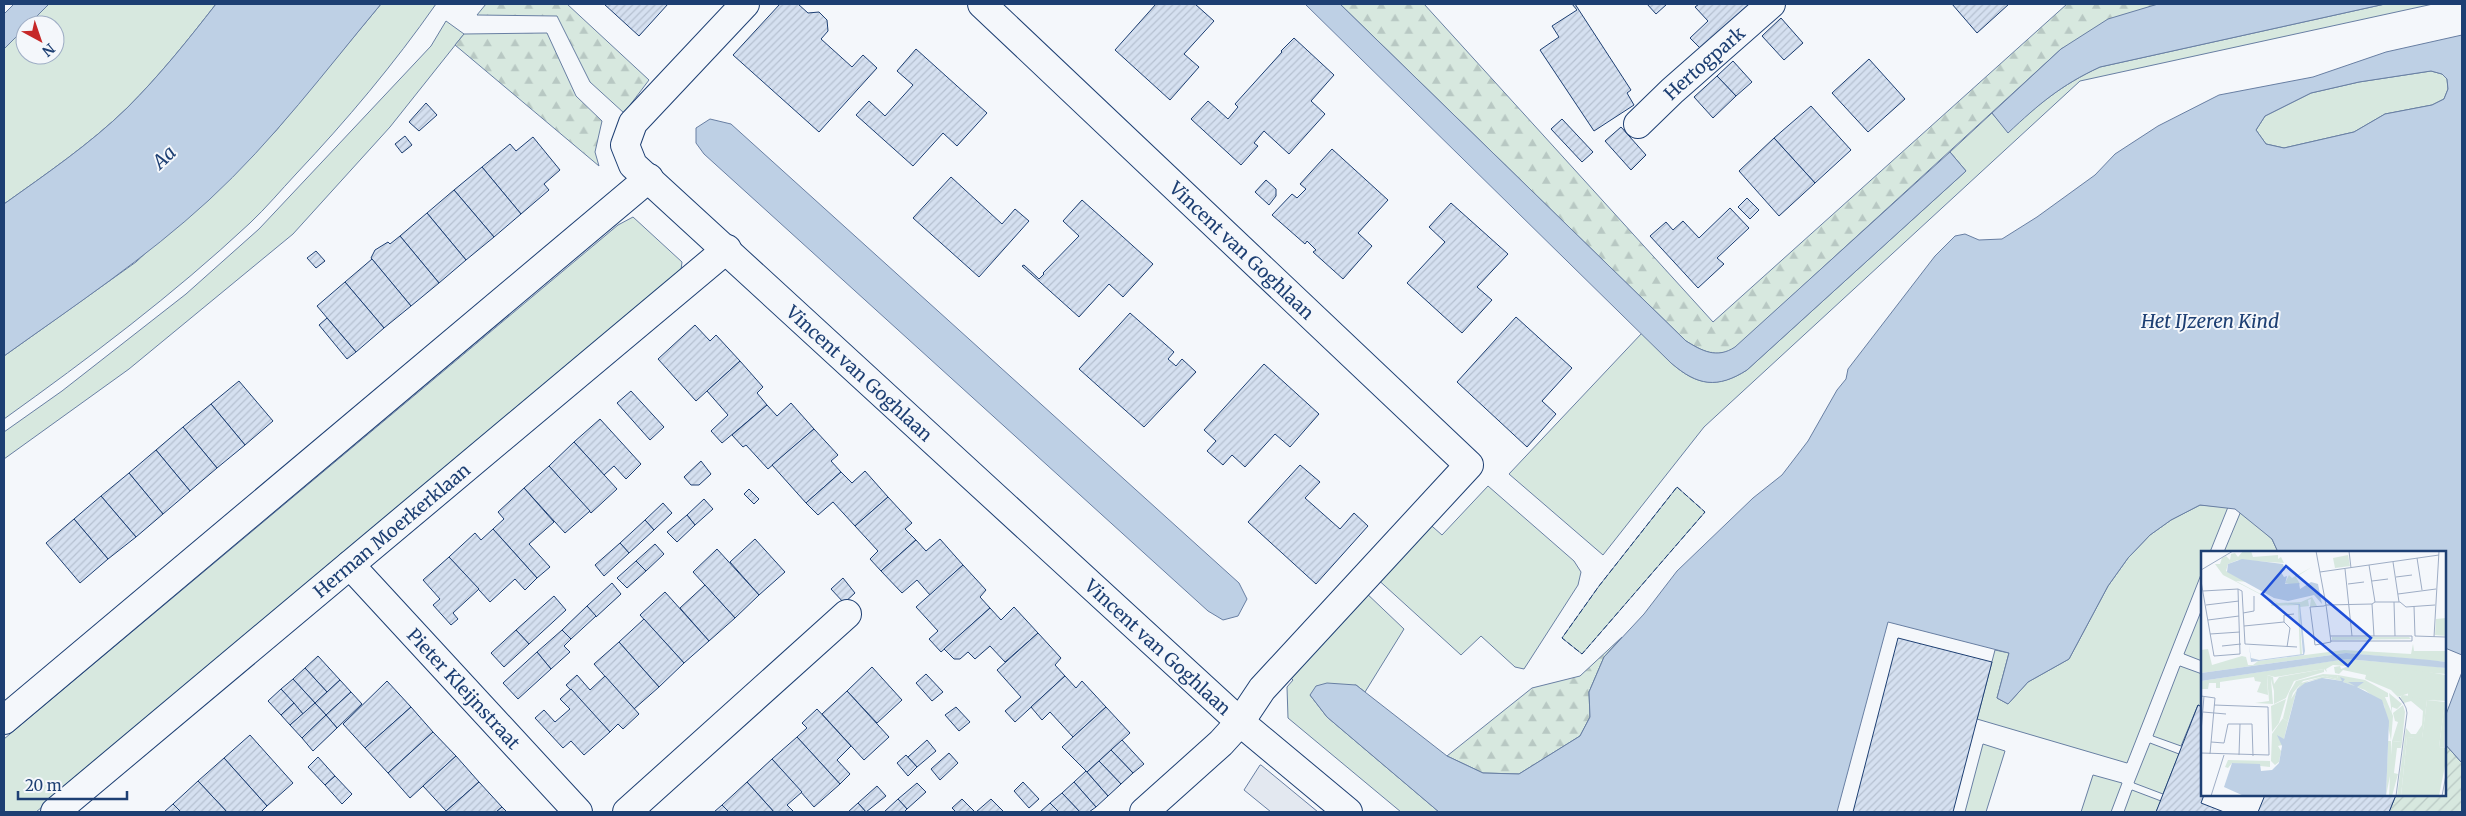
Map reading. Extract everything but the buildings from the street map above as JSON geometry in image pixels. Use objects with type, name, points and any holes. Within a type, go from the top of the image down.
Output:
[{"type":"street","name":"Vincent van Goghlaan","points":[[745,4],[633,124],[625,145],[633,165],[727,249],[1240,722],[1348,812]]},
{"type":"street","name":"Vincent van Goghlaan","points":[[982,4],[1469,465],[1268,682],[1240,722]]},
{"type":"street","name":"Hertogpark","points":[[1638,124],[1672,91],[1771,4]]},
{"type":"street","points":[[4,720],[649,178]]},
{"type":"street","name":"Herman Moerkerklaan","points":[[55,812],[727,249]]},
{"type":"street","name":"Pieter Kleijnstraat","points":[[350,565],[578,812]]},
{"type":"street","points":[[626,812],[847,614]]},
{"type":"street","points":[[1144,812],[1222,743],[1240,722]]},
{"type":"green space","points":[[49,4],[216,4],[151,83],[127,108],[83,146],[4,204],[4,49],[15,38],[15,65],[65,65],[65,15],[38,15]]},
{"type":"green space","points":[[381,4],[436,4],[387,70],[352,112],[250,223],[221,250],[130,325],[4,419],[4,356],[136,262],[274,133]]},
{"type":"green space","points":[[486,4],[567,4],[649,80],[624,113],[590,82],[557,16],[477,15]]},
{"type":"green space","points":[[1340,4],[1424,4],[1713,322],[2067,4],[2158,4],[2061,49],[1735,348],[1722,353],[1716,353],[1704,351],[1686,341]]},
{"type":"green space","points":[[2385,4],[2433,4],[2080,81],[1704,427],[1603,555],[1509,474],[1642,333],[1677,368],[1701,381],[1715,382],[1730,379],[1747,370],[1966,171],[1950,152],[1992,113],[2008,132],[2051,96],[2100,67]]},
{"type":"green space","points":[[446,21],[464,34],[390,127],[293,234],[129,369],[4,459],[4,432],[62,391],[186,294],[259,229],[431,46]]},
{"type":"green space","points":[[547,33],[576,96],[602,121],[595,152],[599,166],[455,45],[464,34]]},
{"type":"green space","points":[[2431,71],[2442,74],[2447,79],[2448,89],[2444,99],[2432,105],[2385,114],[2354,132],[2284,148],[2266,144],[2256,130],[2265,116],[2311,93],[2359,82]]},
{"type":"green space","points":[[633,217],[682,262],[681,270],[36,812],[4,812],[4,739],[618,225]]},
{"type":"green space","points":[[1488,486],[1574,561],[1581,572],[1578,585],[1524,669],[1515,667],[1481,636],[1461,655],[1374,576],[1425,520],[1442,535]]},
{"type":"green space","points":[[1677,487],[1705,512],[1582,654],[1562,638],[1599,586]]},
{"type":"green space","points":[[2200,505],[2228,507],[2210,551],[2201,551],[2201,575],[2127,763],[1977,719],[1995,650],[2009,653],[1997,698],[2008,704],[2028,682],[2069,659],[2108,586],[2128,558],[2150,535],[2171,520]]},
{"type":"green space","points":[[2241,511],[2272,539],[2278,551],[2224,551]]},
{"type":"green space","points":[[1363,590],[1404,629],[1365,692],[1356,685],[1310,695],[1327,717],[1439,812],[1401,812],[1288,718],[1287,687],[1293,680],[1286,673]]},
{"type":"green space","points":[[2201,612],[2201,661],[2184,654]]},
{"type":"green space","points":[[1622,637],[1604,657],[1589,692],[1590,717],[1580,736],[1519,774],[1483,773],[1447,756],[1532,688],[1580,676]]},
{"type":"green space","points":[[2180,666],[2201,674],[2201,706],[2198,705],[2181,746],[2153,736]]},
{"type":"green space","points":[[2150,743],[2179,754],[2163,794],[2134,783]]},
{"type":"green space","points":[[1983,744],[2005,751],[1986,812],[1965,812]]},
{"type":"green space","points":[[2446,745],[2462,763],[2462,812],[2389,812],[2396,796],[2446,796]]},
{"type":"green space","points":[[2093,775],[2122,783],[2111,812],[2081,812]]},
{"type":"green space","points":[[2132,790],[2161,801],[2156,812],[2124,812]]},
{"type":"shaded area","points":[[1260,765],[1318,812],[1271,812],[1244,790]]},
{"type":"water","points":[[14,4],[49,4],[38,15],[15,15],[15,38],[4,49],[4,14]]},
{"type":"water","name":"Aa","points":[[216,4],[381,4],[277,129],[209,200],[135,262],[4,356],[4,204],[83,146],[127,108],[151,83]]},
{"type":"water","points":[[1305,4],[1340,4],[1686,341],[1710,352],[1722,353],[1735,347],[1950,152],[1966,171],[1747,370],[1717,382],[1699,380],[1681,371],[1671,363]]},
{"type":"water","points":[[2158,4],[2385,4],[2100,67],[2051,96],[2008,133],[1992,113],[2061,49],[2108,19]]},
{"type":"water","name":"Het IJzeren Kind","points":[[2462,35],[2462,655],[2446,648],[2446,551],[2278,551],[2272,539],[2235,509],[2200,505],[2171,520],[2150,535],[2128,558],[2108,586],[2069,659],[2028,682],[2008,704],[1997,698],[2009,653],[1888,622],[1837,812],[1439,812],[1327,717],[1310,695],[1316,686],[1327,683],[1356,685],[1447,756],[1483,773],[1519,774],[1580,736],[1590,717],[1589,692],[1604,657],[1644,614],[1677,571],[1753,498],[1782,475],[1808,441],[1837,390],[1846,379],[1848,369],[1935,256],[1955,236],[1965,234],[1979,240],[2002,239],[2037,217],[2095,175],[2115,154],[2158,126],[2219,95],[2313,77],[2386,52]],"holes":[[[2431,71],[2442,74],[2447,79],[2448,89],[2444,99],[2432,105],[2385,114],[2354,132],[2284,148],[2266,144],[2256,130],[2265,116],[2311,93],[2359,82]]]},
{"type":"water","points":[[710,119],[731,124],[1239,583],[1247,599],[1238,616],[1223,620],[1208,611],[704,154],[696,143],[696,128]]},
{"type":"water","points":[[2462,672],[2462,763],[2446,745],[2446,714]]},
{"type":"fence","points":[[1677,487],[1705,512],[1582,654],[1562,638],[1599,586],[1677,487]]}]
